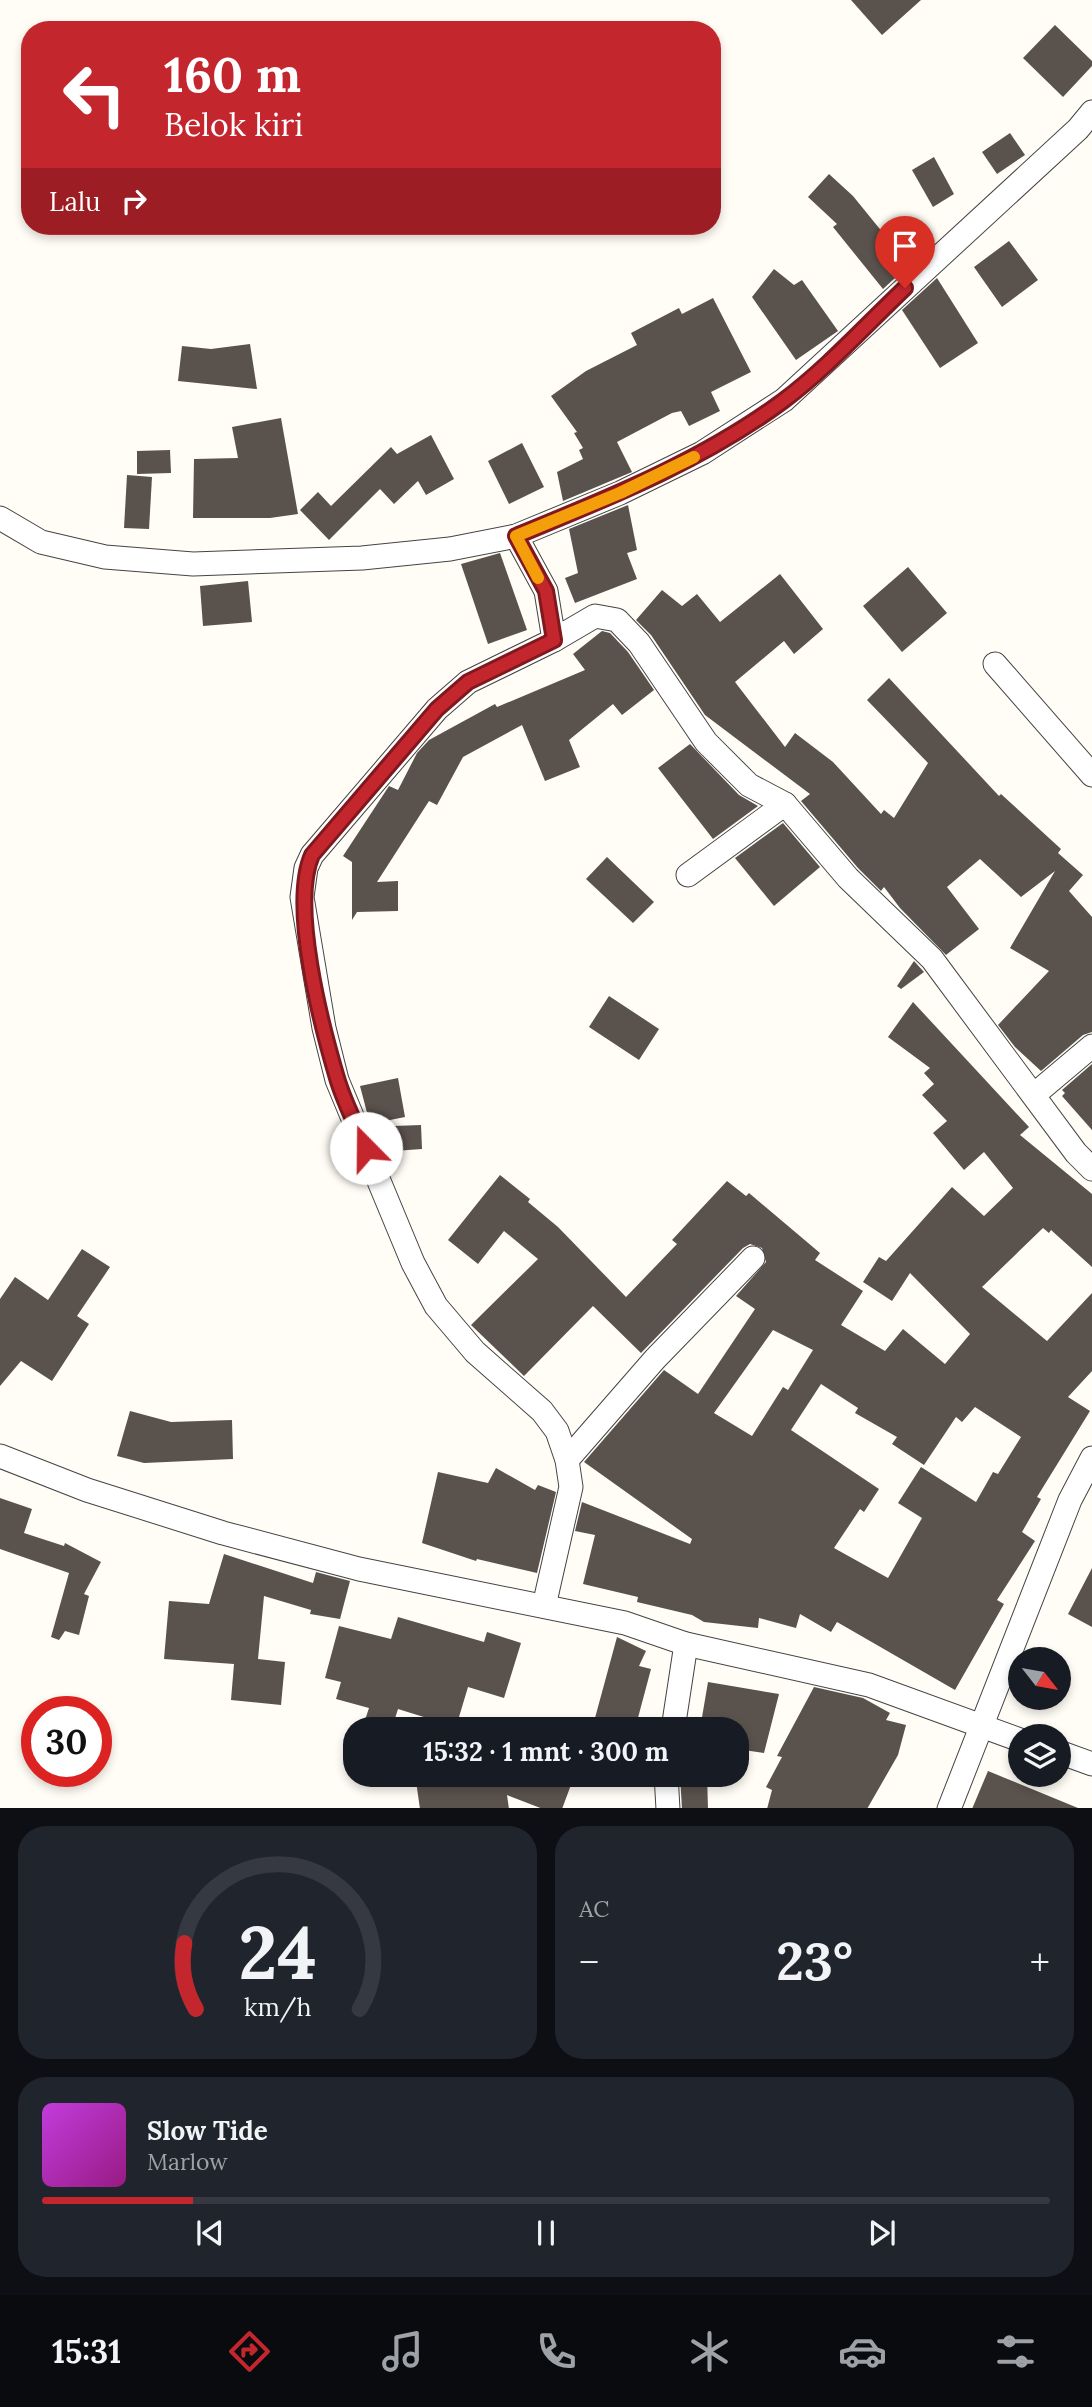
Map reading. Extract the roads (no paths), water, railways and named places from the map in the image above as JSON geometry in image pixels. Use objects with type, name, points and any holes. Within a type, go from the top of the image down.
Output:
[{"type":"street","points":[[0,518],[41,541],[105,557],[193,564],[362,558],[450,549],[516,536],[620,493],[702,453],[784,400],[1078,129],[1092,112]]},
{"type":"street","points":[[516,536],[546,591],[554,640]]},
{"type":"street","points":[[544,1606],[571,1487],[567,1460],[557,1432],[542,1412],[475,1352],[436,1306],[413,1263],[337,1080],[307,939],[302,897],[306,869],[312,855],[428,719],[468,682],[554,640],[594,616],[617,620],[639,643],[706,742],[749,785],[785,804],[848,878],[933,959],[1076,1153],[1092,1169]]},
{"type":"street","points":[[995,664],[1092,775]]},
{"type":"street","points":[[688,875],[785,804]]},
{"type":"street","points":[[1035,1094],[1092,1046]]},
{"type":"street","points":[[567,1460],[654,1359],[753,1258]]},
{"type":"street","points":[[0,1456],[87,1490],[223,1533],[359,1569],[625,1623],[686,1644],[869,1685],[1008,1736]]},
{"type":"street","points":[[948,1808],[982,1728],[1003,1665],[1070,1500],[1092,1458]]},
{"type":"street","points":[[675,1717],[686,1644]]},
{"type":"street","points":[[1071,1756],[1092,1764]]},
{"type":"street","points":[[666,1787],[667,1808]]}]
